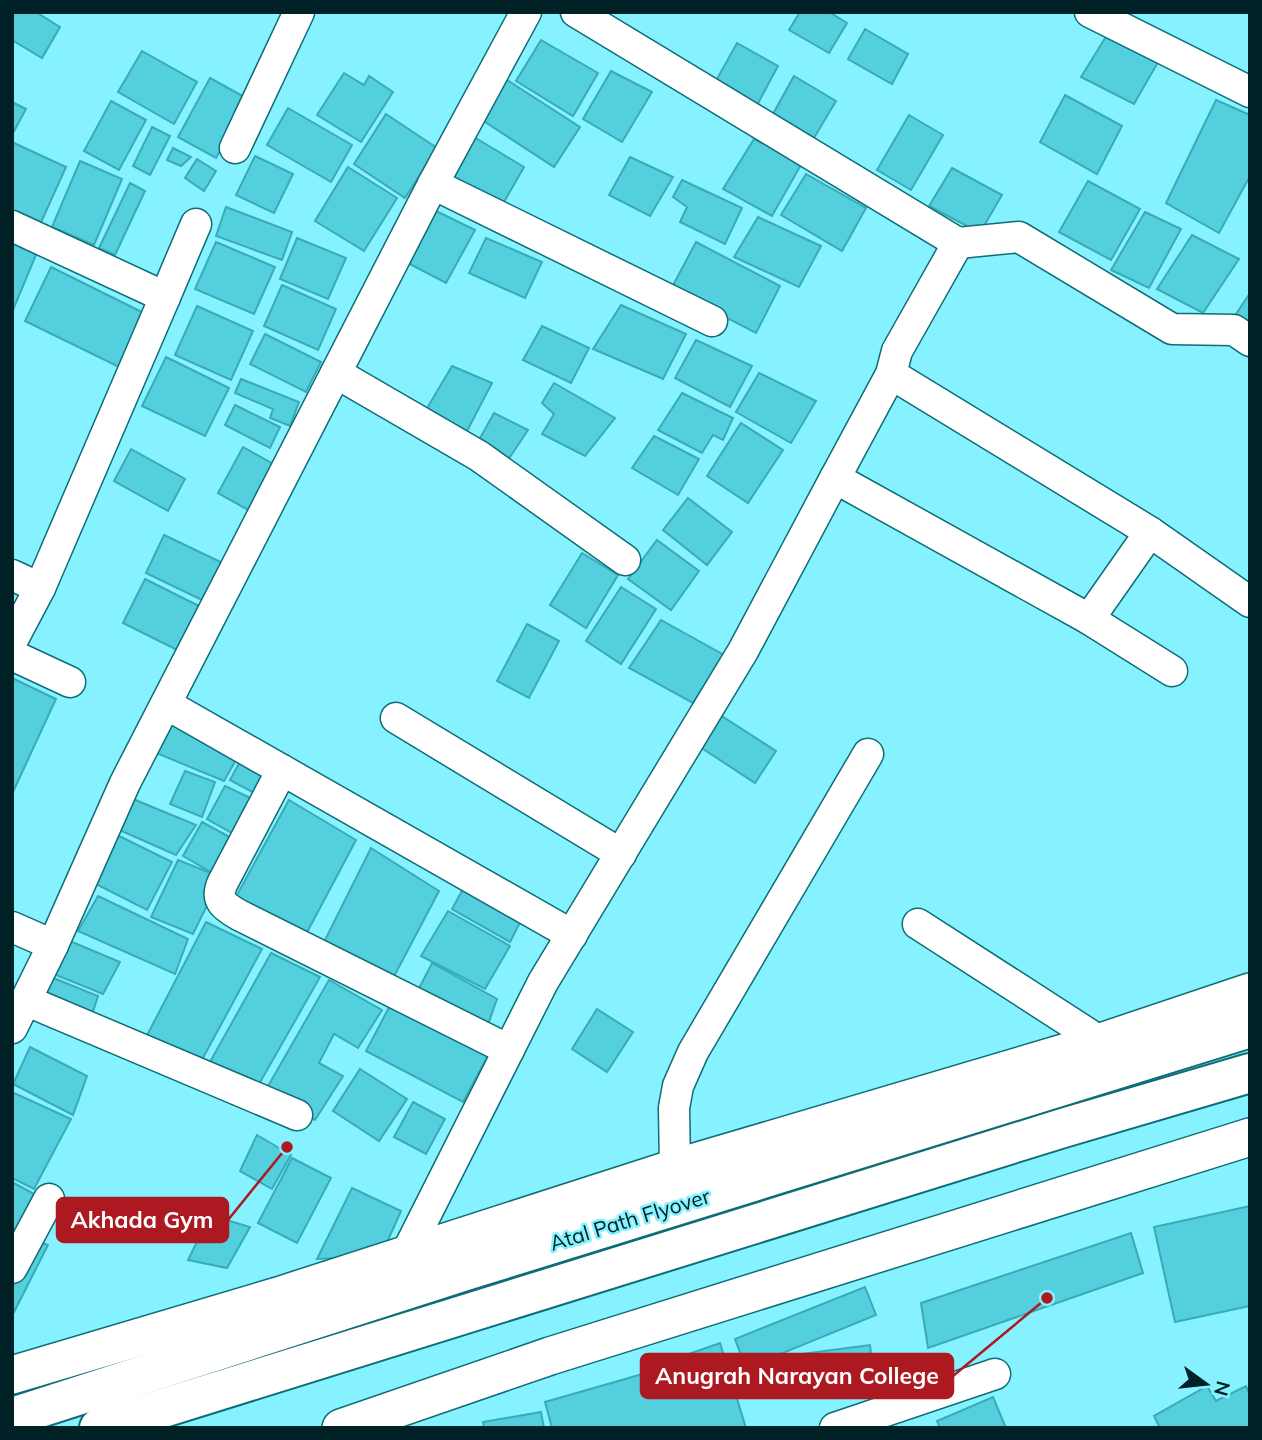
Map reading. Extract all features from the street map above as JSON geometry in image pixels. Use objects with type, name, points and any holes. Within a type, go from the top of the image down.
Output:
[{"type":"main road","name":"Atal Path Flyover","points":[[107,1413],[482,1265],[1250,1028]]},
{"type":"main road","name":"Atal Path Flyover","points":[[12,1417],[107,1413],[1250,1073]]},
{"type":"street","points":[[235,148],[299,12]]},
{"type":"street","points":[[12,1028],[53,945],[125,783],[433,184],[526,12]]},
{"type":"street","points":[[576,12],[958,243],[1019,237],[1172,329],[1234,330],[1250,341]]},
{"type":"street","points":[[1090,12],[1250,92]]},
{"type":"street","points":[[433,184],[712,321]]},
{"type":"street","points":[[12,641],[40,588],[196,224]]},
{"type":"street","points":[[12,226],[165,298]]},
{"type":"street","points":[[405,1256],[543,982],[743,651],[891,374],[897,351],[958,243]]},
{"type":"street","points":[[336,373],[479,456],[625,560]]},
{"type":"street","points":[[891,374],[1150,531],[1250,602]]},
{"type":"street","points":[[835,478],[1089,620],[1172,671]]},
{"type":"street","points":[[1089,620],[1150,531]]},
{"type":"street","points":[[12,575],[40,588]]},
{"type":"street","points":[[12,656],[70,682]]},
{"type":"street","points":[[166,704],[572,935]]},
{"type":"street","points":[[396,718],[621,855]]},
{"type":"street","points":[[675,1168],[674,1108],[678,1086],[693,1052],[868,754]]},
{"type":"street","points":[[282,770],[222,884],[218,893],[222,904],[509,1051]]},
{"type":"street","points":[[918,924],[1101,1042]]},
{"type":"street","points":[[12,927],[53,945]]},
{"type":"street","points":[[12,1375],[278,1296],[675,1168],[1101,1042],[1250,992]]},
{"type":"street","points":[[25,1000],[298,1115]]},
{"type":"street","points":[[341,1428],[550,1356],[1250,1138]]},
{"type":"street","points":[[12,1268],[49,1199]]},
{"type":"street","points":[[835,1428],[995,1374]]},
{"type":"building","points":[[12,12],[36,12],[60,27],[42,58],[12,40]]},
{"type":"building","points":[[800,12],[829,12],[847,23],[829,53],[789,30]]},
{"type":"building","points":[[865,29],[908,54],[892,84],[848,59]]},
{"type":"building","points":[[1110,30],[1161,57],[1134,104],[1081,77]]},
{"type":"building","points":[[541,40],[598,73],[573,116],[516,81]]},
{"type":"building","points":[[737,43],[778,66],[755,109],[713,86]]},
{"type":"building","points":[[142,51],[197,82],[174,124],[118,92]]},
{"type":"building","points":[[611,71],[652,92],[622,142],[583,119]]},
{"type":"building","points":[[344,73],[364,85],[369,76],[393,92],[361,142],[317,115]]},
{"type":"building","points":[[794,76],[836,101],[814,138],[773,114]]},
{"type":"building","points":[[210,78],[248,99],[216,158],[178,137]]},
{"type":"building","points":[[507,80],[580,127],[554,167],[482,120]]},
{"type":"building","points":[[1065,95],[1122,126],[1097,174],[1040,142]]},
{"type":"building","points":[[1216,100],[1250,115],[1250,176],[1219,233],[1166,203]]},
{"type":"building","points":[[111,101],[146,120],[119,170],[84,151]]},
{"type":"building","points":[[12,102],[26,109],[12,135]]},
{"type":"building","points":[[288,108],[352,145],[331,182],[267,145]]},
{"type":"building","points":[[386,114],[437,148],[405,198],[354,164]]},
{"type":"building","points":[[909,115],[943,135],[911,190],[877,170]]},
{"type":"building","points":[[152,127],[170,136],[150,175],[133,166]]},
{"type":"building","points":[[474,137],[524,167],[500,209],[450,179]]},
{"type":"building","points":[[754,139],[802,163],[772,216],[723,189]]},
{"type":"building","points":[[12,142],[66,167],[39,227],[12,214]]},
{"type":"building","points":[[173,148],[191,157],[181,166],[167,160]]},
{"type":"building","points":[[255,156],[293,174],[274,213],[236,195]]},
{"type":"building","points":[[630,157],[673,177],[650,216],[609,195]]},
{"type":"building","points":[[197,159],[216,171],[204,191],[185,178]]},
{"type":"building","points":[[80,161],[122,179],[94,245],[52,227]]},
{"type":"building","points":[[348,167],[397,198],[364,251],[315,221]]},
{"type":"building","points":[[952,168],[1002,195],[980,233],[929,206]]},
{"type":"building","points":[[806,174],[866,208],[842,251],[781,215]]},
{"type":"building","points":[[682,180],[742,208],[725,244],[680,222],[687,207],[673,197]]},
{"type":"building","points":[[1088,181],[1140,209],[1111,260],[1059,232]]},
{"type":"building","points":[[130,183],[145,191],[115,255],[99,248]]},
{"type":"building","points":[[226,207],[292,232],[282,260],[216,236]]},
{"type":"building","points":[[432,209],[475,230],[446,283],[402,260]]},
{"type":"building","points":[[1145,212],[1181,229],[1149,288],[1111,270]]},
{"type":"building","points":[[758,217],[821,246],[799,287],[734,257]]},
{"type":"building","points":[[1192,235],[1239,259],[1203,313],[1157,289]]},
{"type":"building","points":[[297,238],[346,258],[328,299],[280,279]]},
{"type":"building","points":[[486,238],[542,262],[525,298],[469,273]]},
{"type":"building","points":[[12,239],[38,250],[13,310],[12,310]]},
{"type":"building","points":[[216,242],[275,267],[254,314],[195,289]]},
{"type":"building","points":[[696,242],[780,286],[756,333],[671,289]]},
{"type":"building","points":[[51,267],[148,315],[121,368],[25,321]]},
{"type":"building","points":[[282,285],[336,309],[318,350],[264,326]]},
{"type":"building","points":[[1250,293],[1250,333],[1232,320]]},
{"type":"building","points":[[621,305],[686,334],[663,379],[593,349]]},
{"type":"building","points":[[197,306],[253,331],[231,380],[175,355]]},
{"type":"building","points":[[542,326],[589,348],[571,383],[523,360]]},
{"type":"building","points":[[265,334],[321,362],[306,392],[250,364]]},
{"type":"building","points":[[696,340],[752,366],[730,407],[675,378]]},
{"type":"building","points":[[166,357],[229,388],[205,436],[142,406]]},
{"type":"building","points":[[452,366],[492,383],[466,433],[423,415]]},
{"type":"building","points":[[759,373],[816,401],[791,443],[736,412]]},
{"type":"building","points":[[241,379],[299,402],[290,426],[270,418],[273,409],[235,393]]},
{"type":"building","points":[[554,383],[615,418],[585,456],[542,434],[554,414],[542,403]]},
{"type":"building","points":[[682,393],[733,418],[723,440],[713,435],[702,453],[658,430]]},
{"type":"building","points":[[235,405],[280,427],[270,448],[225,425]]},
{"type":"building","points":[[494,413],[528,430],[506,463],[475,447]]},
{"type":"building","points":[[741,423],[783,450],[748,503],[707,476]]},
{"type":"building","points":[[654,436],[699,459],[678,495],[632,468]]},
{"type":"building","points":[[243,447],[275,465],[250,511],[218,493]]},
{"type":"building","points":[[131,449],[185,479],[168,511],[114,481]]},
{"type":"building","points":[[688,498],[732,532],[707,565],[663,530]]},
{"type":"building","points":[[164,535],[229,566],[210,604],[146,573]]},
{"type":"building","points":[[657,540],[699,571],[671,610],[628,579]]},
{"type":"building","points":[[582,553],[618,575],[586,628],[550,605]]},
{"type":"building","points":[[145,579],[207,610],[185,654],[123,623]]},
{"type":"building","points":[[621,587],[656,609],[621,664],[586,641]]},
{"type":"building","points":[[661,620],[726,656],[693,703],[629,668]]},
{"type":"building","points":[[527,624],[559,641],[529,698],[497,681]]},
{"type":"building","points":[[12,678],[56,699],[12,794]]},
{"type":"building","points":[[717,713],[776,751],[755,783],[697,745]]},
{"type":"building","points":[[174,716],[241,751],[224,781],[154,752]]},
{"type":"building","points":[[244,754],[276,770],[262,797],[230,780]]},
{"type":"building","points":[[185,771],[215,782],[202,817],[170,804]]},
{"type":"building","points":[[225,786],[259,802],[239,837],[207,819]]},
{"type":"building","points":[[133,799],[196,825],[176,855],[117,829]]},
{"type":"building","points":[[289,800],[356,840],[303,940],[232,904]]},
{"type":"building","points":[[202,822],[235,840],[216,875],[183,856]]},
{"type":"building","points":[[115,834],[172,862],[147,910],[92,882]]},
{"type":"building","points":[[371,848],[439,891],[389,986],[321,948]]},
{"type":"building","points":[[178,860],[221,877],[193,934],[151,917]]},
{"type":"building","points":[[469,878],[526,911],[510,942],[452,909]]},
{"type":"building","points":[[98,896],[188,939],[175,974],[78,931]]},
{"type":"building","points":[[448,911],[510,946],[485,989],[421,956]]},
{"type":"building","points":[[206,922],[262,949],[197,1069],[143,1043]]},
{"type":"building","points":[[65,939],[120,962],[103,994],[51,973]]},
{"type":"building","points":[[271,953],[320,977],[254,1093],[206,1069]]},
{"type":"building","points":[[432,963],[497,999],[485,1033],[414,998]]},
{"type":"building","points":[[51,977],[98,996],[90,1021],[40,999]]},
{"type":"building","points":[[329,980],[382,1010],[358,1048],[334,1034],[319,1063],[343,1076],[315,1120],[264,1093]]},
{"type":"building","points":[[393,1000],[490,1052],[463,1102],[366,1051]]},
{"type":"building","points":[[597,1009],[633,1032],[607,1072],[572,1049]]},
{"type":"building","points":[[30,1047],[87,1076],[73,1115],[13,1084]]},
{"type":"building","points":[[360,1069],[407,1099],[379,1141],[333,1111]]},
{"type":"building","points":[[14,1093],[71,1119],[34,1189],[12,1178]]},
{"type":"building","points":[[413,1102],[445,1119],[426,1154],[394,1137]]},
{"type":"building","points":[[257,1135],[291,1155],[272,1189],[240,1171]]},
{"type":"building","points":[[292,1158],[331,1178],[297,1243],[258,1223]]},
{"type":"building","points":[[12,1182],[34,1194],[15,1234],[12,1233]]},
{"type":"building","points":[[352,1188],[401,1211],[381,1256],[317,1259]]},
{"type":"building","points":[[1250,1206],[1250,1306],[1175,1322],[1154,1227]]},
{"type":"building","points":[[210,1215],[250,1227],[227,1268],[188,1260]]},
{"type":"building","points":[[1131,1233],[1143,1273],[928,1348],[921,1303]]},
{"type":"building","points":[[24,1236],[48,1245],[12,1316],[12,1254]]},
{"type":"building","points":[[865,1287],[876,1315],[746,1368],[735,1339]]},
{"type":"building","points":[[720,1343],[746,1428],[552,1428],[545,1402],[653,1371],[661,1396],[664,1395],[654,1366]]},
{"type":"building","points":[[870,1345],[875,1385],[798,1395],[793,1355]]},
{"type":"building","points":[[1207,1386],[1216,1401],[1246,1386],[1250,1395],[1250,1428],[1160,1428],[1154,1416]]},
{"type":"building","points":[[993,1397],[1006,1428],[940,1428],[937,1421]]},
{"type":"building","points":[[541,1412],[544,1428],[484,1428],[483,1422]]},
{"type":"place","name":"Akhada Gym","points":[[287,1147]]},
{"type":"place","name":"Anugrah Narayan College","points":[[1047,1298]]}]
